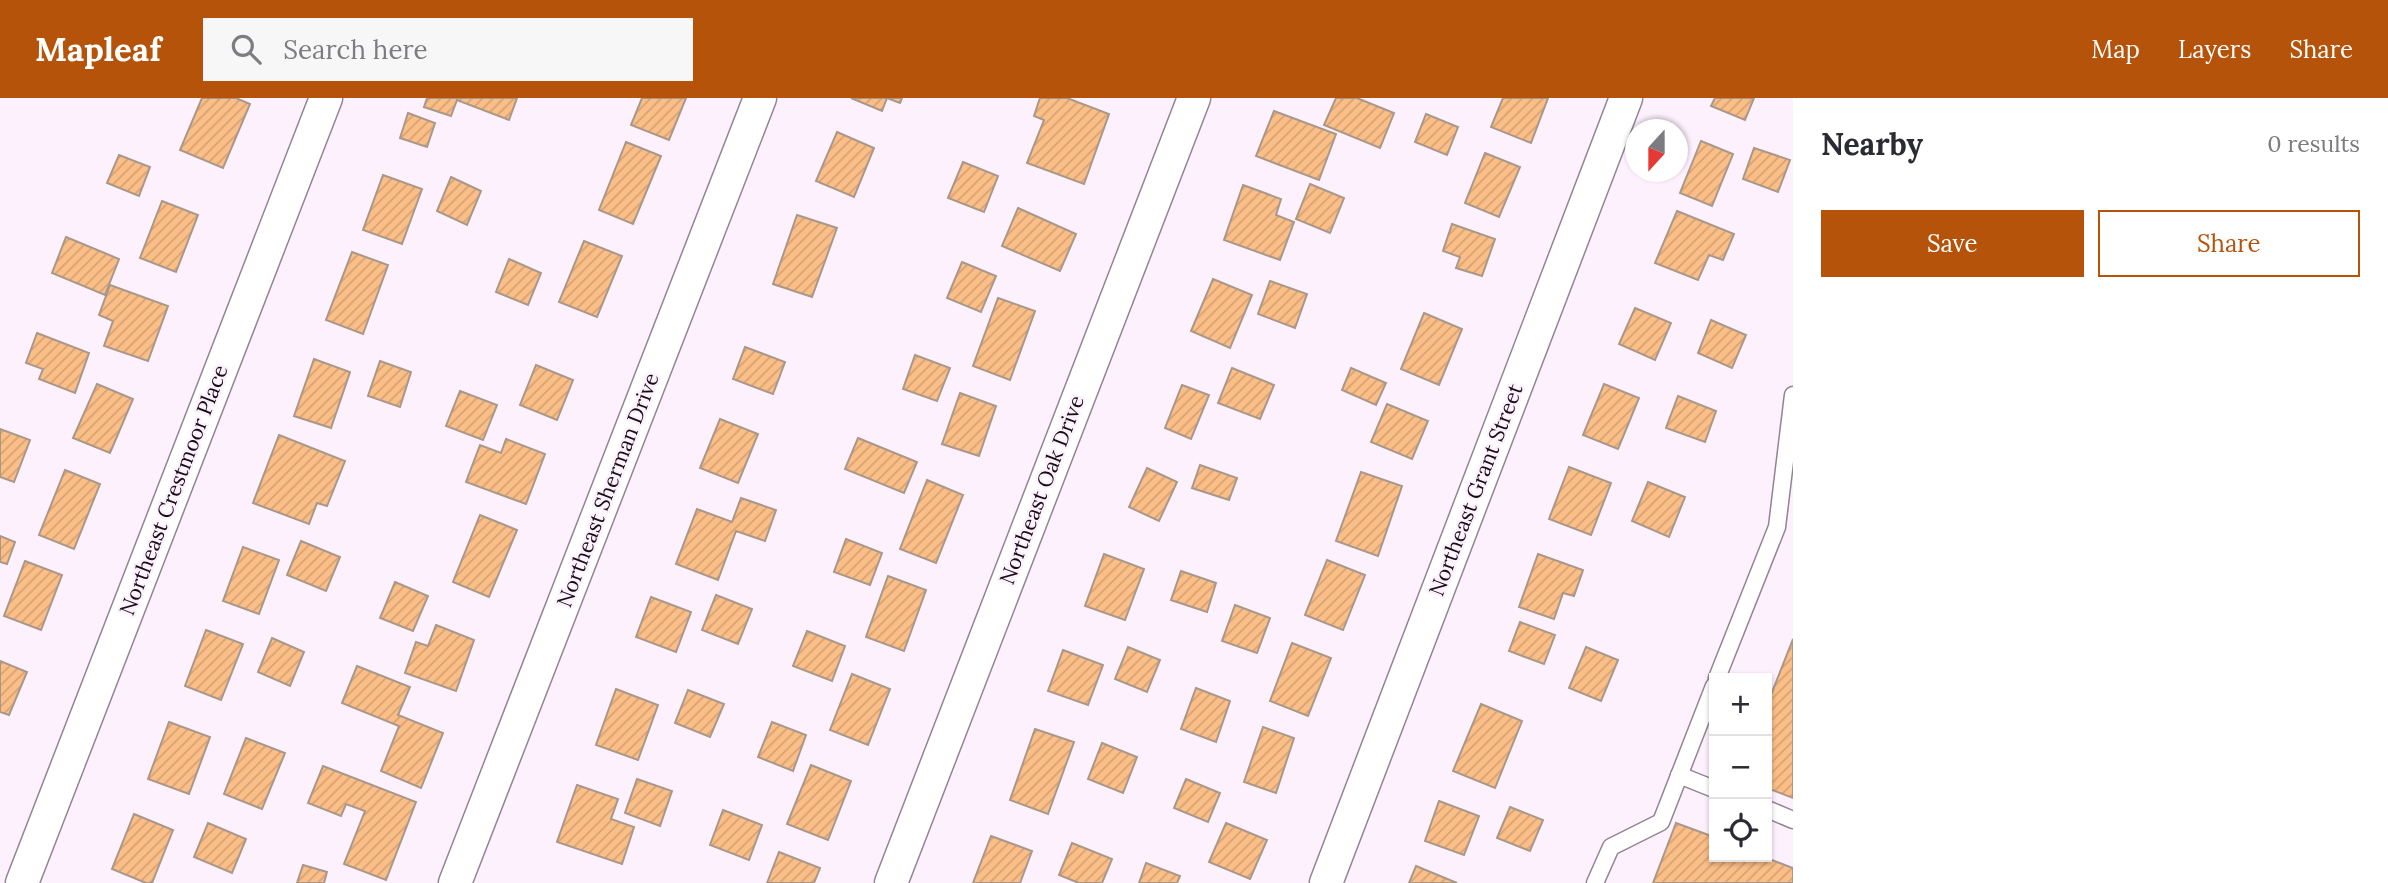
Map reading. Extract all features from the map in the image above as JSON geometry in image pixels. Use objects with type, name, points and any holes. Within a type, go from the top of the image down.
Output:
[{"type":"street","name":"Northeast Crestmoor Place","points":[[22,883],[326,98]]},
{"type":"street","name":"Northeast Sherman Drive","points":[[455,883],[760,98]]},
{"type":"street","name":"Northeast Oak Drive","points":[[891,883],[1194,98]]},
{"type":"street","name":"Northeast Grant Street","points":[[1326,883],[1626,98]]},
{"type":"lane","points":[[1719,673],[1777,527],[1793,395]]},
{"type":"lane","points":[[1595,883],[1611,846],[1661,822],[1709,699]]},
{"type":"lane","points":[[1679,775],[1709,787]]},
{"type":"lane","points":[[1772,811],[1793,820]]},
{"type":"building","points":[[202,98],[236,98],[250,104],[223,168],[180,150]]},
{"type":"building","points":[[427,98],[517,98],[509,120],[457,100],[451,116],[424,107]]},
{"type":"building","points":[[642,98],[686,98],[669,140],[631,125]]},
{"type":"building","points":[[851,98],[887,98],[882,111]]},
{"type":"building","points":[[887,98],[902,98],[900,103]]},
{"type":"building","points":[[1040,98],[1067,98],[1109,114],[1084,184],[1027,163],[1044,120],[1034,116]]},
{"type":"building","points":[[1336,98],[1357,98],[1394,113],[1380,148],[1324,125]]},
{"type":"building","points":[[1503,98],[1548,98],[1531,143],[1491,127]]},
{"type":"building","points":[[1715,98],[1754,98],[1745,120],[1711,106]]},
{"type":"building","points":[[1274,111],[1336,134],[1319,180],[1256,156]]},
{"type":"building","points":[[408,113],[435,123],[427,147],[400,138]]},
{"type":"building","points":[[1426,114],[1458,127],[1447,155],[1415,142]]},
{"type":"building","points":[[837,132],[874,148],[854,197],[816,181]]},
{"type":"building","points":[[1701,141],[1733,154],[1712,206],[1680,193],[1684,182],[1688,182],[1688,173]]},
{"type":"building","points":[[626,142],[661,156],[633,224],[599,210]]},
{"type":"building","points":[[1754,148],[1790,160],[1778,192],[1743,179]]},
{"type":"building","points":[[1485,153],[1520,167],[1499,217],[1465,203]]},
{"type":"building","points":[[119,155],[150,167],[139,196],[107,183]]},
{"type":"building","points":[[963,162],[998,176],[984,212],[948,198]]},
{"type":"building","points":[[383,175],[422,189],[402,244],[363,230]]},
{"type":"building","points":[[451,177],[481,191],[467,225],[437,211]]},
{"type":"building","points":[[1310,184],[1344,198],[1330,233],[1296,219]]},
{"type":"building","points":[[1243,185],[1281,199],[1276,215],[1294,222],[1280,260],[1224,240]]},
{"type":"building","points":[[162,201],[198,215],[176,272],[140,258]]},
{"type":"building","points":[[1018,208],[1076,234],[1060,271],[1002,246]]},
{"type":"building","points":[[1677,211],[1734,234],[1723,260],[1709,255],[1698,280],[1655,263]]},
{"type":"building","points":[[797,215],[837,228],[812,297],[773,284]]},
{"type":"building","points":[[1452,224],[1495,239],[1482,276],[1456,268],[1460,257],[1443,251]]},
{"type":"building","points":[[66,237],[119,259],[105,295],[52,273]]},
{"type":"building","points":[[584,241],[622,256],[597,317],[559,302]]},
{"type":"building","points":[[352,252],[388,265],[363,334],[326,320]]},
{"type":"building","points":[[509,259],[541,273],[528,305],[496,292]]},
{"type":"building","points":[[962,262],[996,276],[981,312],[947,298]]},
{"type":"building","points":[[1213,279],[1252,295],[1230,348],[1191,331]]},
{"type":"building","points":[[1270,281],[1307,294],[1295,328],[1258,314]]},
{"type":"building","points":[[110,285],[168,306],[148,361],[104,346],[113,321],[99,315]]},
{"type":"building","points":[[998,298],[1035,311],[1010,380],[973,366]]},
{"type":"building","points":[[1635,308],[1671,323],[1655,360],[1619,344]]},
{"type":"building","points":[[1424,313],[1462,329],[1439,385],[1401,369]]},
{"type":"building","points":[[1711,320],[1746,335],[1732,368],[1698,353]]},
{"type":"building","points":[[37,333],[89,353],[75,393],[39,379],[43,369],[26,363]]},
{"type":"building","points":[[745,347],[785,362],[773,394],[733,379]]},
{"type":"building","points":[[915,355],[950,368],[937,401],[903,389]]},
{"type":"building","points":[[314,359],[350,372],[331,428],[294,416]]},
{"type":"building","points":[[380,361],[411,372],[400,407],[368,396]]},
{"type":"building","points":[[536,365],[573,380],[557,420],[520,405]]},
{"type":"building","points":[[1232,368],[1274,385],[1260,419],[1218,403]]},
{"type":"building","points":[[1351,368],[1386,383],[1376,405],[1342,390]]},
{"type":"building","points":[[97,384],[133,399],[110,453],[73,438]]},
{"type":"building","points":[[1604,384],[1639,398],[1618,449],[1583,435]]},
{"type":"building","points":[[1182,385],[1209,395],[1191,439],[1165,428]]},
{"type":"building","points":[[460,391],[497,405],[483,440],[446,426]]},
{"type":"building","points":[[960,393],[996,406],[979,456],[942,444]]},
{"type":"building","points":[[1678,396],[1716,411],[1705,442],[1666,428]]},
{"type":"building","points":[[1387,404],[1428,421],[1412,459],[1371,442]]},
{"type":"building","points":[[720,419],[758,434],[738,483],[700,468]]},
{"type":"building","points":[[0,429],[30,440],[14,482],[0,477]]},
{"type":"building","points":[[279,435],[345,461],[327,506],[317,503],[309,524],[253,503]]},
{"type":"building","points":[[858,438],[917,462],[904,493],[845,469]]},
{"type":"building","points":[[506,439],[545,454],[526,504],[466,482],[480,445],[501,453]]},
{"type":"building","points":[[1200,465],[1237,478],[1229,500],[1192,488]]},
{"type":"building","points":[[1569,467],[1611,483],[1591,535],[1549,519]]},
{"type":"building","points":[[1147,468],[1177,482],[1159,521],[1129,507]]},
{"type":"building","points":[[65,470],[100,484],[74,549],[39,535]]},
{"type":"building","points":[[1361,472],[1402,486],[1378,556],[1336,541]]},
{"type":"building","points":[[927,480],[963,495],[936,563],[900,549]]},
{"type":"building","points":[[1648,482],[1685,497],[1669,537],[1632,521]]},
{"type":"building","points":[[741,498],[776,510],[765,541],[736,531],[718,580],[676,564],[697,509],[732,522]]},
{"type":"building","points":[[480,515],[517,530],[489,597],[453,582]]},
{"type":"building","points":[[0,536],[15,542],[7,564],[0,562]]},
{"type":"building","points":[[846,539],[882,553],[870,585],[834,572]]},
{"type":"building","points":[[301,541],[340,557],[326,591],[287,575]]},
{"type":"building","points":[[243,547],[279,560],[259,614],[223,601]]},
{"type":"building","points":[[1104,554],[1144,569],[1125,620],[1085,606]]},
{"type":"building","points":[[1538,554],[1583,570],[1574,596],[1563,593],[1554,619],[1519,607]]},
{"type":"building","points":[[1327,560],[1365,575],[1343,630],[1305,615]]},
{"type":"building","points":[[25,561],[62,575],[41,630],[4,616]]},
{"type":"building","points":[[1181,571],[1216,583],[1207,612],[1171,600]]},
{"type":"building","points":[[888,576],[926,590],[904,651],[866,637]]},
{"type":"building","points":[[395,582],[428,596],[413,631],[380,618]]},
{"type":"building","points":[[716,595],[752,609],[738,644],[702,630]]},
{"type":"building","points":[[651,597],[691,612],[676,652],[636,637]]},
{"type":"building","points":[[1235,605],[1270,618],[1257,653],[1222,641]]},
{"type":"building","points":[[1520,622],[1555,635],[1544,664],[1509,651]]},
{"type":"building","points":[[436,625],[474,640],[456,691],[405,673],[416,642],[428,646]]},
{"type":"building","points":[[206,630],[243,644],[221,700],[185,686]]},
{"type":"building","points":[[807,631],[845,646],[832,681],[793,666]]},
{"type":"building","points":[[272,638],[304,652],[290,686],[258,672]]},
{"type":"building","points":[[1793,639],[1793,798],[1772,790],[1772,692]]},
{"type":"building","points":[[1292,643],[1331,658],[1308,716],[1270,701]]},
{"type":"building","points":[[1128,647],[1160,660],[1147,692],[1115,679]]},
{"type":"building","points":[[1586,647],[1618,660],[1601,701],[1569,688]]},
{"type":"building","points":[[1063,650],[1103,665],[1088,705],[1048,691]]},
{"type":"building","points":[[0,661],[27,672],[9,715],[0,712]]},
{"type":"building","points":[[357,666],[410,687],[398,715],[443,733],[421,788],[381,771],[399,726],[342,703]]},
{"type":"building","points":[[852,674],[890,689],[868,745],[830,730]]},
{"type":"building","points":[[1196,688],[1230,701],[1216,742],[1181,729]]},
{"type":"building","points":[[616,689],[658,705],[638,760],[596,745]]},
{"type":"building","points":[[688,690],[724,704],[710,737],[675,723]]},
{"type":"building","points":[[1481,704],[1522,721],[1495,788],[1453,771]]},
{"type":"building","points":[[169,722],[210,737],[189,794],[148,779]]},
{"type":"building","points":[[772,722],[806,735],[793,771],[758,757]]},
{"type":"building","points":[[1263,727],[1294,738],[1276,793],[1244,782]]},
{"type":"building","points":[[1035,729],[1074,742],[1048,814],[1010,800]]},
{"type":"building","points":[[246,738],[285,753],[262,809],[224,794]]},
{"type":"building","points":[[1102,743],[1137,757],[1123,793],[1088,779]]},
{"type":"building","points":[[811,765],[851,781],[828,840],[787,824]]},
{"type":"building","points":[[323,766],[416,802],[386,880],[344,864],[365,811],[346,804],[341,816],[308,803]]},
{"type":"building","points":[[637,779],[672,791],[660,826],[625,813]]},
{"type":"building","points":[[1186,779],[1220,793],[1208,822],[1174,808]]},
{"type":"building","points":[[577,785],[618,799],[611,819],[634,827],[622,864],[557,842]]},
{"type":"building","points":[[1439,801],[1479,816],[1464,855],[1425,841]]},
{"type":"building","points":[[1510,807],[1543,820],[1530,851],[1497,838]]},
{"type":"building","points":[[723,810],[762,825],[749,860],[710,845]]},
{"type":"building","points":[[134,814],[173,830],[152,883],[112,869]]},
{"type":"building","points":[[208,823],[246,839],[232,873],[194,857]]},
{"type":"building","points":[[1226,823],[1267,840],[1250,879],[1209,862]]},
{"type":"building","points":[[1676,823],[1709,835],[1709,862],[1772,860],[1793,868],[1793,883],[1653,883]]},
{"type":"building","points":[[991,836],[1032,851],[1020,883],[973,883]]},
{"type":"building","points":[[1072,843],[1112,859],[1102,883],[1079,883],[1059,875]]},
{"type":"building","points":[[779,852],[820,868],[814,883],[767,883]]},
{"type":"building","points":[[1146,863],[1180,876],[1177,883],[1139,883]]},
{"type":"building","points":[[303,865],[327,872],[324,883],[297,883]]},
{"type":"building","points":[[1416,866],[1457,883],[1409,883]]}]
